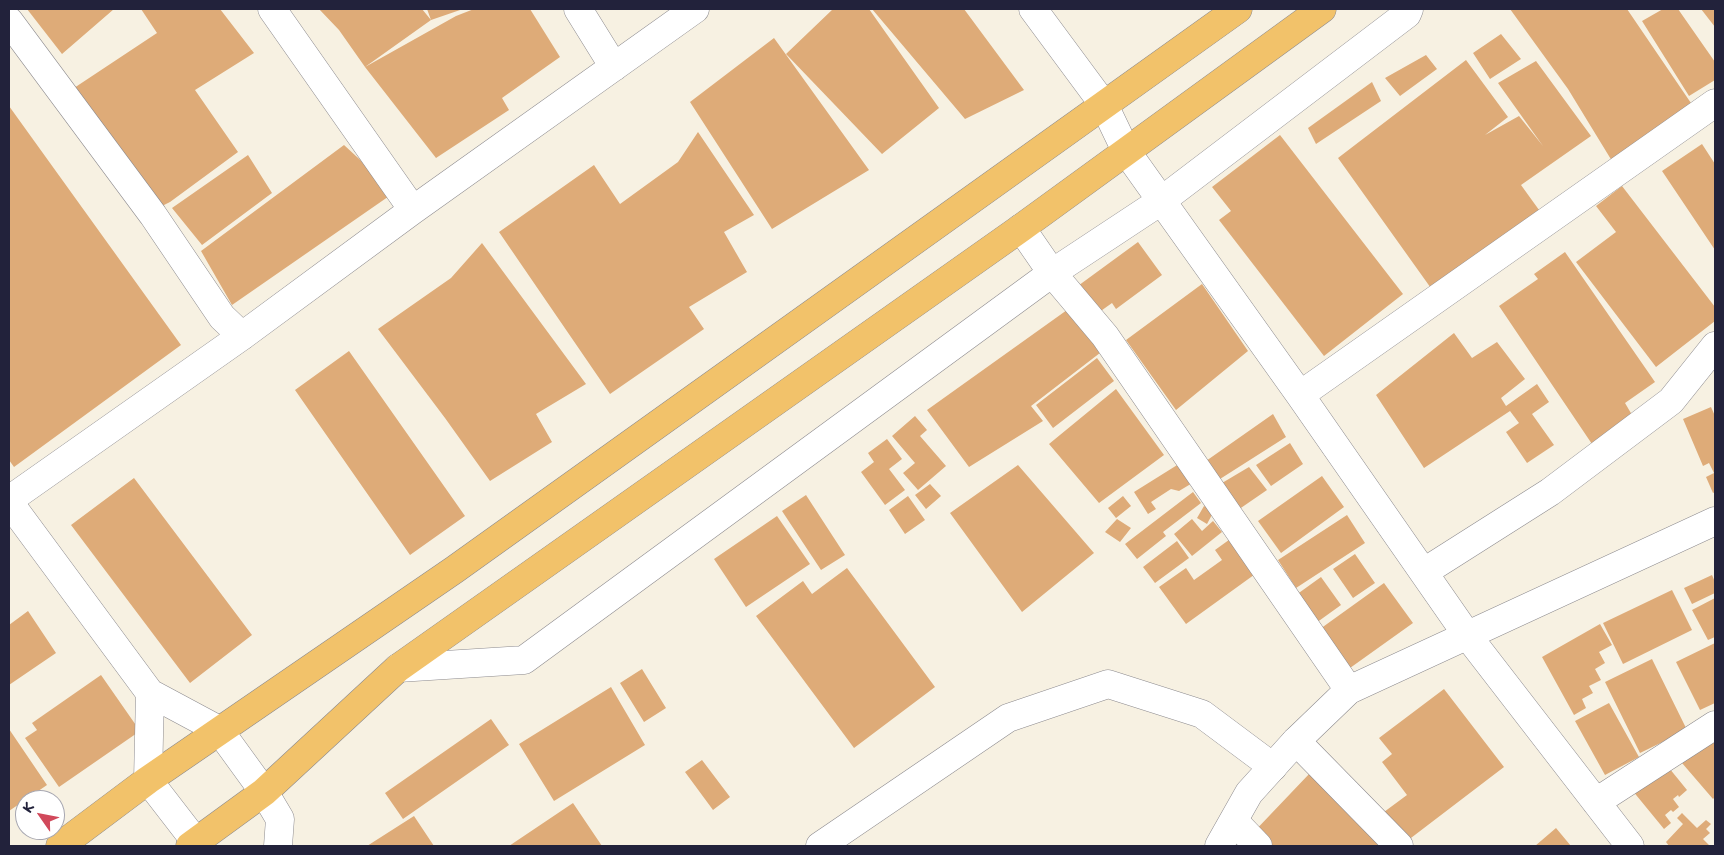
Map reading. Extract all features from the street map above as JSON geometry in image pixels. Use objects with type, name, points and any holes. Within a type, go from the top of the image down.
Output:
[{"type":"main road","points":[[60,846],[219,730],[454,570],[1238,9]]},
{"type":"main road","points":[[195,845],[264,792],[398,668],[1021,228],[1322,9]]},
{"type":"street","points":[[272,9],[413,210]]},
{"type":"street","points":[[578,9],[614,67]]},
{"type":"street","points":[[278,846],[280,819],[264,792],[219,730],[150,693],[9,501],[242,336],[413,210],[695,9]]},
{"type":"street","points":[[1033,9],[1104,105],[1126,152],[1300,395],[1467,635],[1630,846]]},
{"type":"street","points":[[398,668],[524,660],[1052,272],[1161,201],[1407,14],[1409,9]]},
{"type":"street","points":[[9,21],[153,215],[222,316],[242,336]]},
{"type":"street","points":[[1300,395],[1715,103]]},
{"type":"street","points":[[1021,228],[1052,272],[1105,336],[1348,690]]},
{"type":"street","points":[[1424,572],[1550,492],[1671,401],[1715,346]]},
{"type":"street","points":[[1219,846],[1250,793],[1272,767],[1348,690],[1715,521]]},
{"type":"street","points":[[820,846],[1008,718],[1108,684],[1202,714],[1272,767]]},
{"type":"street","points":[[150,693],[148,780],[195,845]]},
{"type":"street","points":[[1596,802],[1715,725]]},
{"type":"street","points":[[1296,742],[1399,846]]},
{"type":"street","points":[[1234,821],[1258,846]]},
{"type":"building","points":[[27,9],[114,9],[62,54]]},
{"type":"building","points":[[141,9],[220,9],[254,53],[195,90],[238,152],[170,202],[158,208],[71,90],[157,33]]},
{"type":"building","points":[[319,9],[422,9],[431,20],[365,67],[339,30]]},
{"type":"building","points":[[427,9],[463,9],[431,20]]},
{"type":"building","points":[[474,9],[530,9],[560,57],[502,98],[509,110],[436,158],[365,67],[456,16]]},
{"type":"building","points":[[833,9],[869,9],[939,108],[882,154],[786,54]]},
{"type":"building","points":[[872,9],[964,9],[1024,90],[965,119]]},
{"type":"building","points":[[1510,9],[1627,9],[1693,106],[1612,161],[1568,89]]},
{"type":"building","points":[[1663,9],[1678,9],[1715,62],[1715,80],[1689,96],[1642,21]]},
{"type":"building","points":[[1701,9],[1715,9],[1715,27]]},
{"type":"building","points":[[1501,34],[1521,59],[1490,79],[1473,53]]},
{"type":"building","points":[[774,38],[869,170],[772,229],[690,102]]},
{"type":"building","points":[[1426,55],[1437,69],[1400,96],[1385,78]]},
{"type":"building","points":[[1466,60],[1508,117],[1485,135],[1519,116],[1543,146],[1498,83],[1536,61],[1591,136],[1521,185],[1547,221],[1438,298],[1338,158]]},
{"type":"building","points":[[1372,82],[1381,101],[1316,144],[1308,128]]},
{"type":"building","points":[[9,106],[181,345],[14,467],[9,460]]},
{"type":"building","points":[[698,132],[754,215],[724,232],[747,272],[689,307],[704,329],[610,394],[499,232],[594,165],[620,204],[678,162]]},
{"type":"building","points":[[1280,135],[1403,294],[1324,356],[1219,220],[1231,211],[1212,187]]},
{"type":"building","points":[[1702,144],[1715,164],[1715,250],[1662,171]]},
{"type":"building","points":[[344,145],[395,192],[232,305],[201,251]]},
{"type":"building","points":[[248,155],[272,193],[202,245],[172,208]]},
{"type":"building","points":[[1622,186],[1715,307],[1715,321],[1656,367],[1576,262],[1616,232],[1596,206]]},
{"type":"building","points":[[1138,242],[1162,275],[1116,309],[1112,303],[1091,318],[1071,291]]},
{"type":"building","points":[[482,243],[586,384],[536,414],[552,442],[490,481],[378,329],[451,278]]},
{"type":"building","points":[[1565,252],[1655,382],[1625,403],[1635,420],[1594,447],[1499,306],[1538,279],[1534,274]]},
{"type":"building","points":[[1202,284],[1248,351],[1176,410],[1126,340]]},
{"type":"building","points":[[1074,305],[1109,346],[1031,406],[1043,421],[969,467],[927,410]]},
{"type":"building","points":[[1454,333],[1472,358],[1497,342],[1525,379],[1501,398],[1506,406],[1537,384],[1549,402],[1532,414],[1554,445],[1527,463],[1506,432],[1519,423],[1510,411],[1424,468],[1376,395]]},
{"type":"building","points":[[349,351],[465,516],[410,555],[295,390]]},
{"type":"building","points":[[1097,358],[1114,381],[1053,428],[1036,405]]},
{"type":"building","points":[[1116,389],[1164,455],[1099,503],[1049,444]]},
{"type":"building","points":[[1711,407],[1715,416],[1715,492],[1713,493],[1706,477],[1714,473],[1709,463],[1703,466],[1683,419]]},
{"type":"building","points":[[1273,414],[1286,437],[1220,479],[1206,461]]},
{"type":"building","points":[[915,416],[927,430],[920,436],[946,466],[918,490],[903,473],[915,463],[892,436]]},
{"type":"building","points":[[887,439],[902,459],[889,469],[905,490],[885,505],[861,472],[874,462],[868,453]]},
{"type":"building","points":[[1290,443],[1303,464],[1271,486],[1256,465]]},
{"type":"building","points":[[1182,462],[1194,482],[1179,491],[1171,489],[1151,502],[1156,509],[1148,514],[1134,492]]},
{"type":"building","points":[[1018,465],[1094,553],[1022,612],[950,513]]},
{"type":"building","points":[[1249,467],[1267,490],[1235,512],[1217,486]]},
{"type":"building","points":[[1322,476],[1344,507],[1281,553],[1258,521]]},
{"type":"building","points":[[134,478],[252,635],[190,683],[71,525]]},
{"type":"building","points":[[930,484],[941,496],[926,509],[915,495]]},
{"type":"building","points":[[1193,492],[1201,503],[1163,532],[1166,536],[1137,559],[1125,544]]},
{"type":"building","points":[[806,495],[845,555],[821,570],[782,511]]},
{"type":"building","points":[[908,496],[925,520],[905,534],[889,510]]},
{"type":"building","points":[[1123,496],[1131,506],[1116,518],[1108,508]]},
{"type":"building","points":[[1204,506],[1214,511],[1207,524],[1197,518]]},
{"type":"building","points":[[1347,515],[1365,543],[1296,588],[1278,560]]},
{"type":"building","points":[[777,516],[810,564],[746,607],[714,559]]},
{"type":"building","points":[[1117,519],[1131,528],[1120,542],[1105,532]]},
{"type":"building","points":[[1192,519],[1202,531],[1213,521],[1222,532],[1192,556],[1174,534]]},
{"type":"building","points":[[1233,537],[1258,572],[1186,624],[1159,587],[1186,568],[1194,580],[1222,560],[1215,550]]},
{"type":"building","points":[[1177,541],[1189,558],[1155,583],[1143,567]]},
{"type":"building","points":[[1355,554],[1375,583],[1353,598],[1333,569]]},
{"type":"building","points":[[847,568],[935,687],[854,748],[756,616],[803,581],[812,594]]},
{"type":"building","points":[[1712,575],[1715,582],[1715,593],[1692,604],[1684,588]]},
{"type":"building","points":[[1321,577],[1341,605],[1316,623],[1296,595]]},
{"type":"building","points":[[1384,583],[1413,623],[1350,668],[1320,629]]},
{"type":"building","points":[[1672,590],[1692,630],[1623,664],[1603,623]]},
{"type":"building","points":[[1715,598],[1715,637],[1708,640],[1692,610]]},
{"type":"building","points":[[28,611],[56,653],[9,685],[9,625]]},
{"type":"building","points":[[1600,624],[1612,645],[1599,652],[1605,663],[1595,669],[1601,680],[1589,686],[1593,693],[1582,699],[1586,708],[1574,715],[1542,657]]},
{"type":"building","points":[[1715,643],[1715,703],[1700,710],[1676,662]]},
{"type":"building","points":[[1652,659],[1687,730],[1640,753],[1605,682]]},
{"type":"building","points":[[642,669],[666,708],[644,722],[620,683]]},
{"type":"building","points":[[101,675],[140,731],[59,787],[25,738],[37,730],[32,723]]},
{"type":"building","points":[[611,687],[645,745],[554,801],[519,744]]},
{"type":"building","points":[[1444,689],[1504,767],[1407,841],[1384,812],[1407,795],[1382,762],[1392,754],[1379,738]]},
{"type":"building","points":[[1609,703],[1639,757],[1605,775],[1575,721]]},
{"type":"building","points":[[491,719],[509,745],[403,819],[385,793]]},
{"type":"building","points":[[9,729],[47,785],[40,790],[15,790],[15,807],[9,811]]},
{"type":"building","points":[[1715,739],[1715,797],[1713,799],[1682,763]]},
{"type":"building","points":[[702,760],[730,797],[713,810],[685,772]]},
{"type":"building","points":[[1665,763],[1687,790],[1679,797],[1678,795],[1673,799],[1679,807],[1665,815],[1671,823],[1664,829],[1632,790]]},
{"type":"building","points":[[1310,773],[1387,846],[1261,846],[1250,836]]},
{"type":"building","points":[[573,803],[602,846],[509,846]]},
{"type":"building","points":[[1682,813],[1697,828],[1706,820],[1711,824],[1706,829],[1710,833],[1703,839],[1710,846],[1669,846],[1666,842],[1683,824],[1677,818]]},
{"type":"building","points":[[414,816],[434,846],[367,846]]},
{"type":"building","points":[[1556,828],[1571,846],[1535,846]]}]
